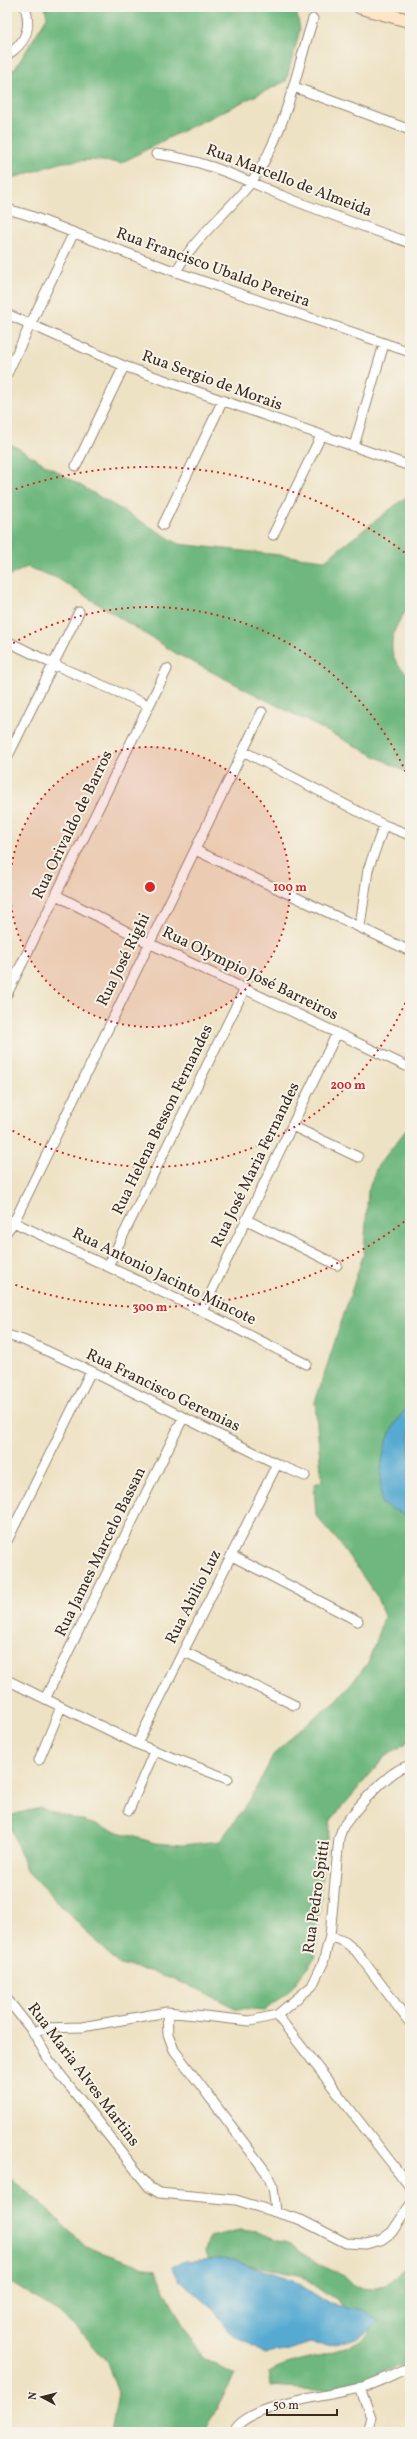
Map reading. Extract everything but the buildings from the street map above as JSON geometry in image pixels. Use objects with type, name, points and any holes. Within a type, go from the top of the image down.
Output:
[{"type":"main road","points":[[360,7],[400,15]]},
{"type":"street","points":[[7,55],[18,48],[25,38],[28,18],[25,7]]},
{"type":"street","points":[[176,272],[187,254],[252,181],[272,147],[294,88],[296,72],[313,19]]},
{"type":"street","points":[[294,88],[410,130]]},
{"type":"street","name":"Rua Marcello de Almeida","points":[[156,154],[180,157],[252,181],[315,208],[410,243]]},
{"type":"street","name":"Rua Francisco Ubaldo Pereira","points":[[7,209],[176,272],[410,352]]},
{"type":"street","points":[[7,374],[73,234]]},
{"type":"street","name":"Rua Sergio de Morais","points":[[7,314],[30,326],[124,366],[410,466]]},
{"type":"street","points":[[354,446],[384,344]]},
{"type":"street","points":[[76,466],[124,366]]},
{"type":"street","points":[[163,525],[223,400]]},
{"type":"street","points":[[273,535],[321,436]]},
{"type":"street","points":[[8,754],[55,665],[79,612]]},
{"type":"street","points":[[7,641],[55,665],[148,705]]},
{"type":"street","name":"Rua Orivaldo de Barros","points":[[7,994],[167,669]]},
{"type":"street","name":"Rua José Righi","points":[[7,1231],[10,1221],[262,712]]},
{"type":"street","points":[[243,751],[384,825],[410,835]]},
{"type":"street","points":[[360,926],[368,870],[384,825]]},
{"type":"street","points":[[195,850],[360,926],[410,951]]},
{"type":"street","name":"Rua Olympio José Barreiros","points":[[56,895],[149,942],[410,1068]]},
{"type":"street","name":"Rua Helena Besson Fernandes","points":[[108,1266],[245,988]]},
{"type":"street","name":"Rua José Maria Fernandes","points":[[202,1311],[337,1033]]},
{"type":"street","points":[[292,1126],[358,1157]]},
{"type":"street","points":[[247,1220],[337,1265]]},
{"type":"street","name":"Rua Antonio Jacinto Mincote","points":[[10,1221],[202,1311],[306,1364]]},
{"type":"street","name":"Rua Francisco Geremias","points":[[7,1335],[23,1340],[91,1371],[183,1418],[305,1476]]},
{"type":"street","points":[[7,1541],[91,1371]]},
{"type":"street","name":"Rua James Marcelo Bassan","points":[[45,1699],[183,1418]]},
{"type":"street","name":"Rua Abilio Luz","points":[[137,1744],[277,1464]]},
{"type":"street","points":[[232,1556],[358,1621]]},
{"type":"street","points":[[183,1651],[294,1705]]},
{"type":"street","points":[[7,1680],[154,1752],[228,1779]]},
{"type":"street","points":[[39,1760],[61,1707]]},
{"type":"street","points":[[129,1810],[154,1752]]},
{"type":"street","name":"Rua Pedro Spitti","points":[[33,2032],[45,2028],[82,2027],[167,2012],[250,2021],[277,2015],[312,1986],[323,1963],[330,1936],[339,1838],[344,1825],[393,1772],[404,1766],[410,1766]]},
{"type":"street","points":[[330,1936],[345,1942],[356,1951],[410,2023]]},
{"type":"street","name":"Rua Maria Alves Martins","points":[[7,1999],[33,2032],[49,2060],[149,2187],[159,2193],[236,2200],[276,2211],[301,2220],[346,2243],[366,2244],[381,2240],[392,2232],[410,2205]]},
{"type":"street","points":[[167,2012],[168,2034],[174,2050],[266,2172],[273,2187],[276,2211]]},
{"type":"street","points":[[277,2015],[410,2187]]},
{"type":"street","points":[[234,2432],[246,2419],[262,2411],[360,2388],[410,2367]]},
{"type":"street","points":[[360,2388],[371,2417],[367,2432]]},
{"type":"green space","points":[[45,7],[296,7],[300,30],[286,81],[170,137],[121,163],[91,160],[63,162],[7,180],[7,72],[15,69],[47,17]]},
{"type":"green space","points":[[7,436],[9,443],[179,544],[325,560],[410,494],[410,607],[403,615],[394,633],[392,652],[395,660],[401,668],[410,675],[410,774],[177,654],[57,578],[27,567],[7,577]]},
{"type":"green space","points":[[410,1125],[410,1740],[384,1758],[331,1820],[323,1864],[315,1958],[289,1991],[264,2011],[237,2009],[198,1989],[154,1972],[119,1965],[26,1870],[7,1816],[40,1808],[155,1843],[183,1845],[220,1841],[250,1800],[273,1756],[293,1735],[337,1700],[368,1663],[384,1616],[376,1595],[338,1541],[316,1516],[314,1484],[322,1482],[315,1402],[364,1253],[368,1191],[377,1167]]},
{"type":"green space","points":[[7,2176],[37,2200],[86,2247],[155,2271],[185,2329],[203,2358],[235,2375],[204,2432],[111,2432],[118,2393],[107,2362],[85,2336],[59,2312],[7,2280]]},
{"type":"green space","points":[[240,2230],[256,2232],[290,2244],[316,2263],[344,2276],[355,2287],[370,2289],[388,2284],[410,2264],[410,2363],[381,2372],[367,2382],[351,2387],[317,2390],[271,2387],[269,2372],[292,2362],[335,2352],[359,2342],[369,2332],[373,2321],[350,2310],[299,2274],[239,2263],[209,2267],[205,2251],[209,2237]]},
{"type":"water","points":[[410,1408],[410,1518],[382,1504],[381,1478],[387,1442],[398,1419],[406,1409]]},
{"type":"water","points":[[219,2259],[233,2260],[291,2279],[330,2304],[364,2310],[379,2322],[356,2339],[340,2344],[327,2346],[310,2343],[286,2351],[264,2354],[228,2331],[216,2312],[179,2280],[172,2266],[185,2261]]}]
